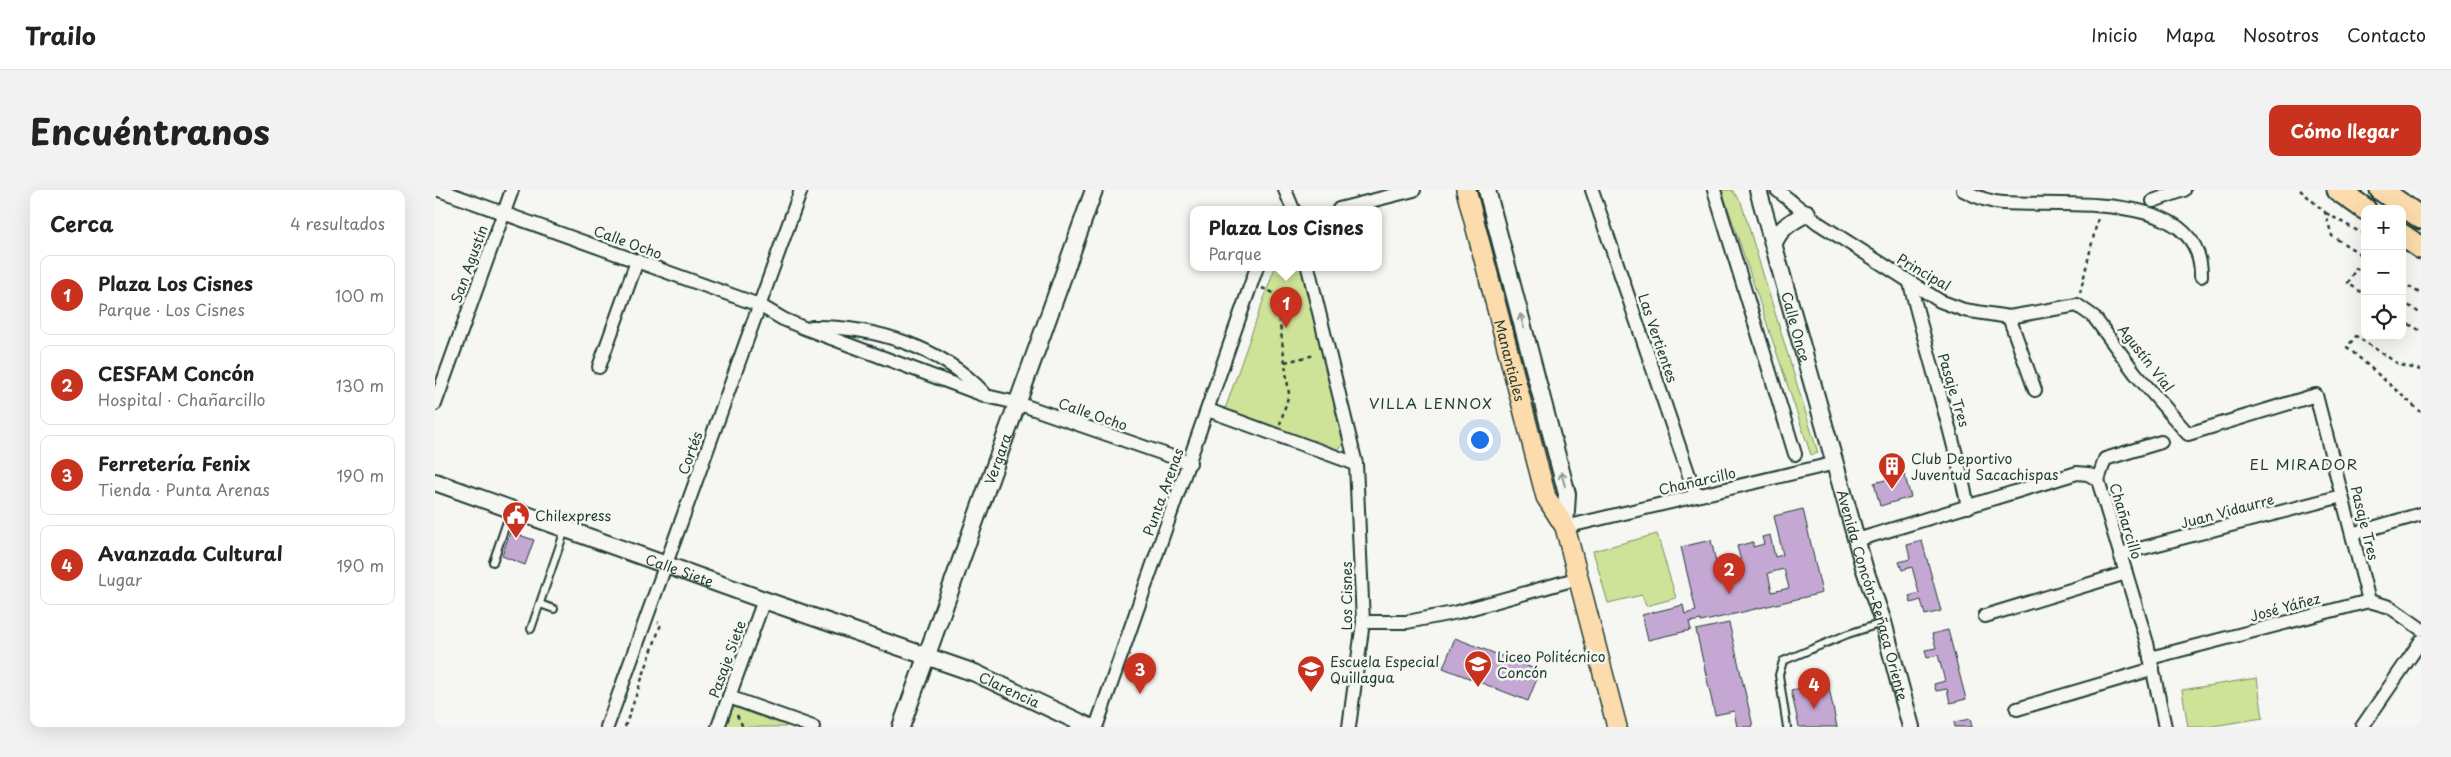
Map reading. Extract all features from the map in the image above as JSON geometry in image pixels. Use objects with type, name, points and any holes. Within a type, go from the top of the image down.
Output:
[{"type":"highway","points":[[2338,190],[2361,206]]},
{"type":"highway","points":[[2381,190],[2421,218]]},
{"type":"highway","points":[[2406,238],[2421,248]]},
{"type":"main road","name":"Manantiales","points":[[1466,190],[1545,497],[1565,527],[1617,727]]},
{"type":"street","name":"Calle Ocho","points":[[439,190],[759,305],[783,319],[804,328],[986,396],[1017,403],[1190,463]]},
{"type":"street","name":"San Agustín","points":[[435,404],[512,190]]},
{"type":"street","name":"Cortés","points":[[607,727],[801,190]]},
{"type":"street","name":"Vergara","points":[[901,727],[1094,190]]},
{"type":"street","points":[[1285,190],[1292,206]]},
{"type":"street","points":[[1351,206],[1414,190]]},
{"type":"street","name":"Manantiales","points":[[1487,190],[1567,494],[1565,527]]},
{"type":"street","name":"Las Vertientes","points":[[1592,190],[1697,496]]},
{"type":"street","points":[[1714,190],[1795,454]]},
{"type":"street","name":"Calle Once","points":[[1758,190],[1836,463]]},
{"type":"street","name":"Principal","points":[[1777,190],[1807,213],[1910,283],[1940,301],[1964,310],[2009,318],[2077,305]]},
{"type":"street","points":[[1963,190],[1981,198],[2005,203],[2103,197],[2153,201],[2183,190]]},
{"type":"street","points":[[2153,201],[2175,214],[2192,234],[2200,255],[2201,276]]},
{"type":"street","points":[[1774,242],[1778,233],[1790,222],[1807,213]]},
{"type":"street","points":[[599,367],[637,261]]},
{"type":"street","name":"Punta Arenas","points":[[1096,727],[1190,463],[1256,271]]},
{"type":"street","name":"Los Cisnes","points":[[1309,271],[1356,464],[1363,622],[1349,727]]},
{"type":"street","name":"Pasaje Tres","points":[[1910,283],[1925,348],[1949,425],[1968,507]]},
{"type":"street","name":"Agustín Vial","points":[[2077,305],[2094,316],[2135,373],[2188,434],[2316,395]]},
{"type":"street","points":[[2009,318],[2035,390]]},
{"type":"street","name":"Calle Ocho","points":[[804,328],[858,330],[909,344],[950,364],[986,396]]},
{"type":"street","name":"Pasaje Tres","points":[[2316,395],[2369,601]]},
{"type":"street","points":[[1208,410],[1356,464]]},
{"type":"street","points":[[2097,480],[2105,459],[2161,442]]},
{"type":"street","name":"Chañarcillo","points":[[1565,527],[1836,463]]},
{"type":"street","name":"Avenida Concón-Reñaca Oriente","points":[[1836,463],[1857,540],[1883,622],[1911,727]]},
{"type":"street","name":"Chañarcillo","points":[[1857,540],[2077,473],[2088,474],[2097,480],[2126,573],[2152,664],[2165,727]]},
{"type":"street","name":"Calle Siete","points":[[435,482],[926,656]]},
{"type":"street","name":"Juan Vidaurre","points":[[2120,554],[2342,496]]},
{"type":"street","points":[[2352,534],[2421,514]]},
{"type":"street","points":[[1985,616],[2126,573]]},
{"type":"street","points":[[1363,622],[1407,622],[1457,612],[1579,578]]},
{"type":"street","name":"Pasaje Siete","points":[[718,727],[764,600]]},
{"type":"street","points":[[2369,601],[2390,607],[2421,629]]},
{"type":"street","name":"José Yáñez","points":[[2017,709],[2152,664],[2369,601]]},
{"type":"street","points":[[2362,727],[2421,641]]},
{"type":"street","name":"Clarencia","points":[[926,656],[1004,684],[1091,727]]},
{"type":"street","points":[[729,697],[796,724],[813,727]]},
{"type":"lane","points":[[493,562],[512,509]]},
{"type":"lane","points":[[531,629],[565,529]]},
{"type":"lane","points":[[540,604],[554,609]]},
{"type":"lane","points":[[1787,727],[1779,674],[1783,661],[1839,637],[1883,622]]},
{"type":"path","points":[[2300,190],[2325,212],[2361,233]]},
{"type":"path","points":[[2077,305],[2103,197]]},
{"type":"path","points":[[2325,212],[2332,236],[2361,254]]},
{"type":"path","points":[[2361,271],[2356,268],[2348,283],[2361,291]]},
{"type":"path","points":[[1251,284],[1276,294],[1289,394],[1277,435]]},
{"type":"path","points":[[2406,285],[2421,294]]},
{"type":"path","points":[[2406,304],[2421,314]]},
{"type":"path","points":[[2406,322],[2421,331]]},
{"type":"path","points":[[2421,370],[2400,365],[2356,336],[2347,347],[2421,412]]},
{"type":"path","points":[[1285,362],[1329,352]]},
{"type":"path","points":[[625,727],[661,624],[647,617]]},
{"type":"green space","points":[[1722,190],[1732,190],[1741,202],[1818,453],[1811,455]]},
{"type":"green space","points":[[1274,271],[1305,271],[1347,441],[1336,452],[1225,409]]},
{"type":"green space","points":[[1657,534],[1676,598],[1646,606],[1642,595],[1608,603],[1593,551]]},
{"type":"green space","points":[[2257,678],[2263,718],[2206,727],[2188,727],[2182,690]]},
{"type":"green space","points":[[733,707],[787,725],[786,727],[726,727]]},
{"type":"building","name":"Club Deportivo Juventud Sacachispas","points":[[1902,467],[1911,497],[1880,506],[1874,483],[1893,478],[1891,470]]},
{"type":"building","points":[[1803,509],[1822,593],[1701,622],[1701,620],[1689,622],[1691,630],[1648,640],[1642,615],[1683,605],[1685,614],[1696,611],[1681,547],[1711,540],[1718,571],[1742,565],[1737,546],[1753,542],[1753,547],[1764,544],[1762,537],[1770,535],[1775,557],[1783,555],[1774,516]],"holes":[[[1784,569],[1789,588],[1772,592],[1768,573]]]},
{"type":"building","points":[[510,532],[534,540],[525,565],[502,556]]},
{"type":"building","points":[[1922,541],[1941,611],[1925,615],[1921,600],[1911,603],[1909,596],[1919,593],[1912,567],[1902,570],[1899,562],[1910,559],[1907,545]]},
{"type":"building","points":[[1729,623],[1753,726],[1750,727],[1737,727],[1734,711],[1715,715],[1696,630]]},
{"type":"building","points":[[1948,630],[1966,699],[1950,703],[1947,689],[1936,691],[1934,684],[1945,681],[1938,655],[1927,658],[1925,650],[1936,648],[1932,634]]},
{"type":"building","points":[[1455,638],[1540,671],[1528,701],[1443,668]]},
{"type":"building","points":[[1828,683],[1837,727],[1799,727],[1791,690]]},
{"type":"building","points":[[1970,719],[1972,727],[1955,727],[1954,722]]},
{"type":"place","name":"Plaza Los Cisnes","points":[[1286,328]]},
{"type":"place","name":"Club Deportivo Juventud Sacachispas","points":[[1892,490]]},
{"type":"place","name":"Chilexpress","points":[[516,539]]},
{"type":"place","name":"CESFAM Concón","points":[[1729,594]]},
{"type":"place","name":"Liceo Politécnico Concón","points":[[1478,688]]},
{"type":"place","name":"Escuela Especial Quillagua","points":[[1311,693]]},
{"type":"place","name":"Ferretería Fenix","points":[[1140,694]]},
{"type":"place","name":"Avanzada Cultural","points":[[1814,709]]},
{"type":"district","name":"VILLA LENNOX","points":[[1431,402]]},
{"type":"district","name":"EL MIRADOR","points":[[2304,463]]}]
